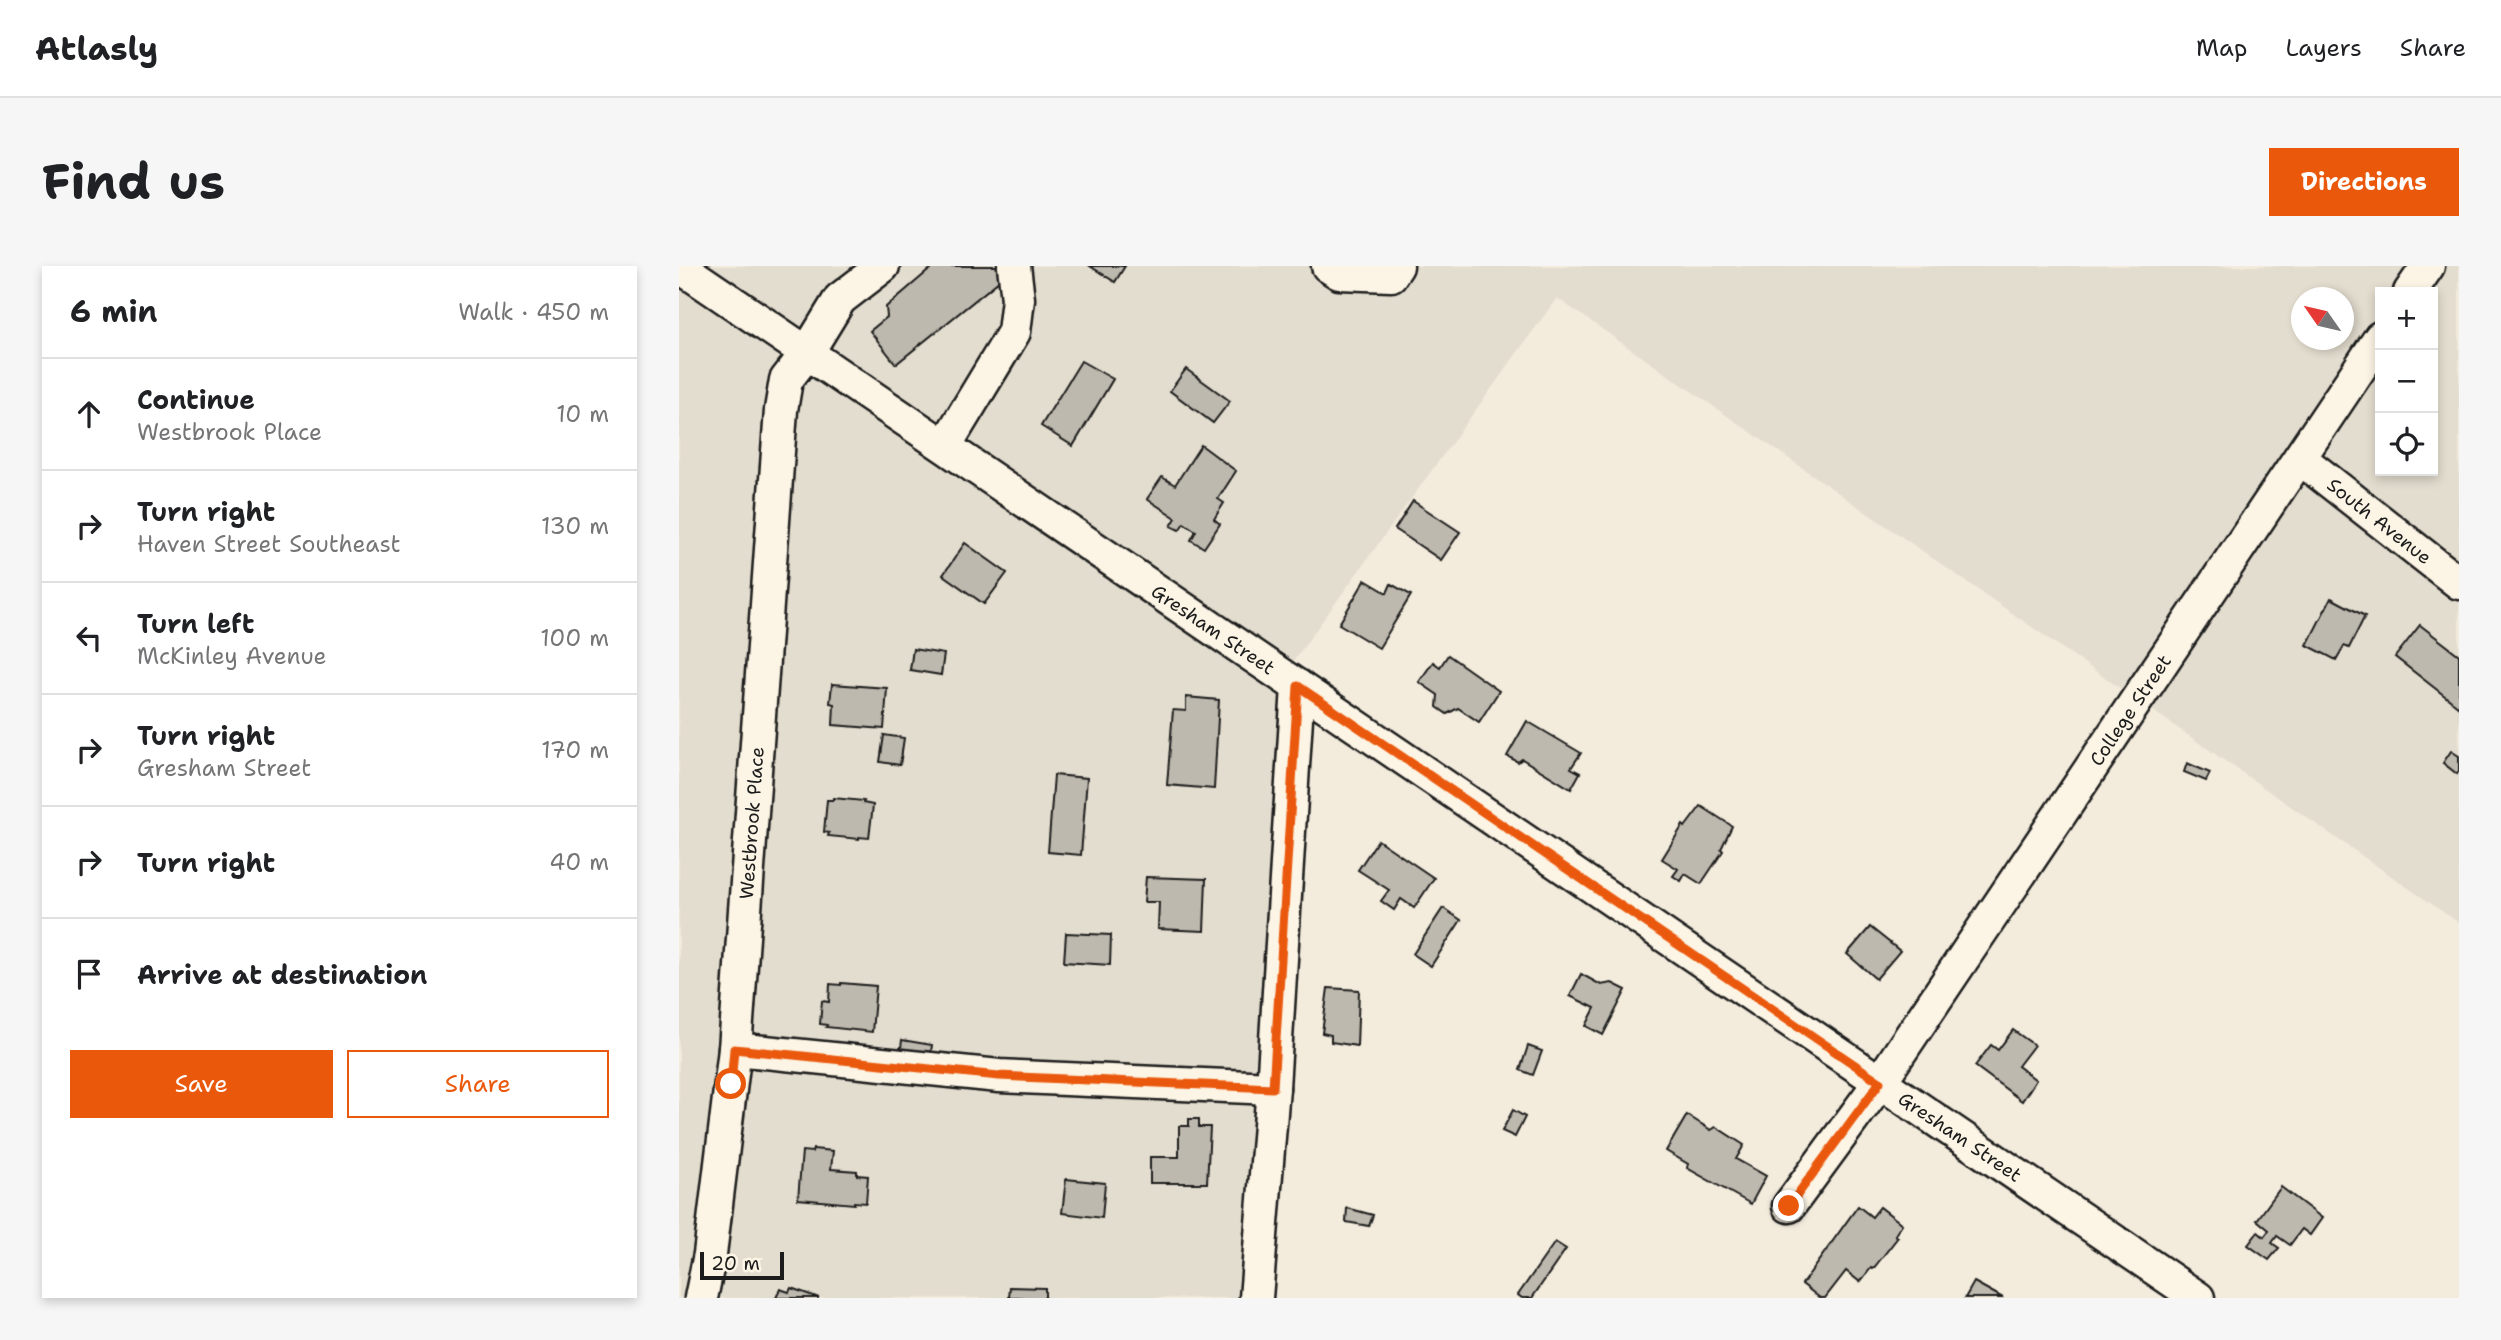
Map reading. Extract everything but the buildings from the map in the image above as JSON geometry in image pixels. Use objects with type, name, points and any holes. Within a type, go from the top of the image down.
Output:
[{"type":"street","name":"Gresham Street","points":[[679,266],[2198,1298]]},
{"type":"street","name":"Westbrook Place","points":[[701,1298],[711,1254],[734,1049],[781,410],[786,380],[807,353],[840,299],[883,266]]},
{"type":"street","points":[[944,446],[1014,332],[1018,299],[1014,266]]},
{"type":"street","points":[[1328,266],[1339,273],[1391,275],[1397,266]]},
{"type":"street","points":[[2413,287],[2427,266]]},
{"type":"street","name":"College Street","points":[[1789,1206],[1880,1082],[2375,346]]},
{"type":"street","name":"South Avenue","points":[[2301,459],[2459,583]]},
{"type":"street","points":[[1256,1298],[1273,1088],[1298,686]]},
{"type":"street","points":[[734,1049],[999,1076],[1273,1088]]},
{"type":"shaded area","points":[[679,266],[2459,266],[2459,923],[1557,298],[1286,671],[1256,1298],[679,1298]]},
{"type":"route","points":[[731,1084],[734,1049],[999,1076],[1273,1088],[1298,686],[1880,1082],[1789,1206]]}]
